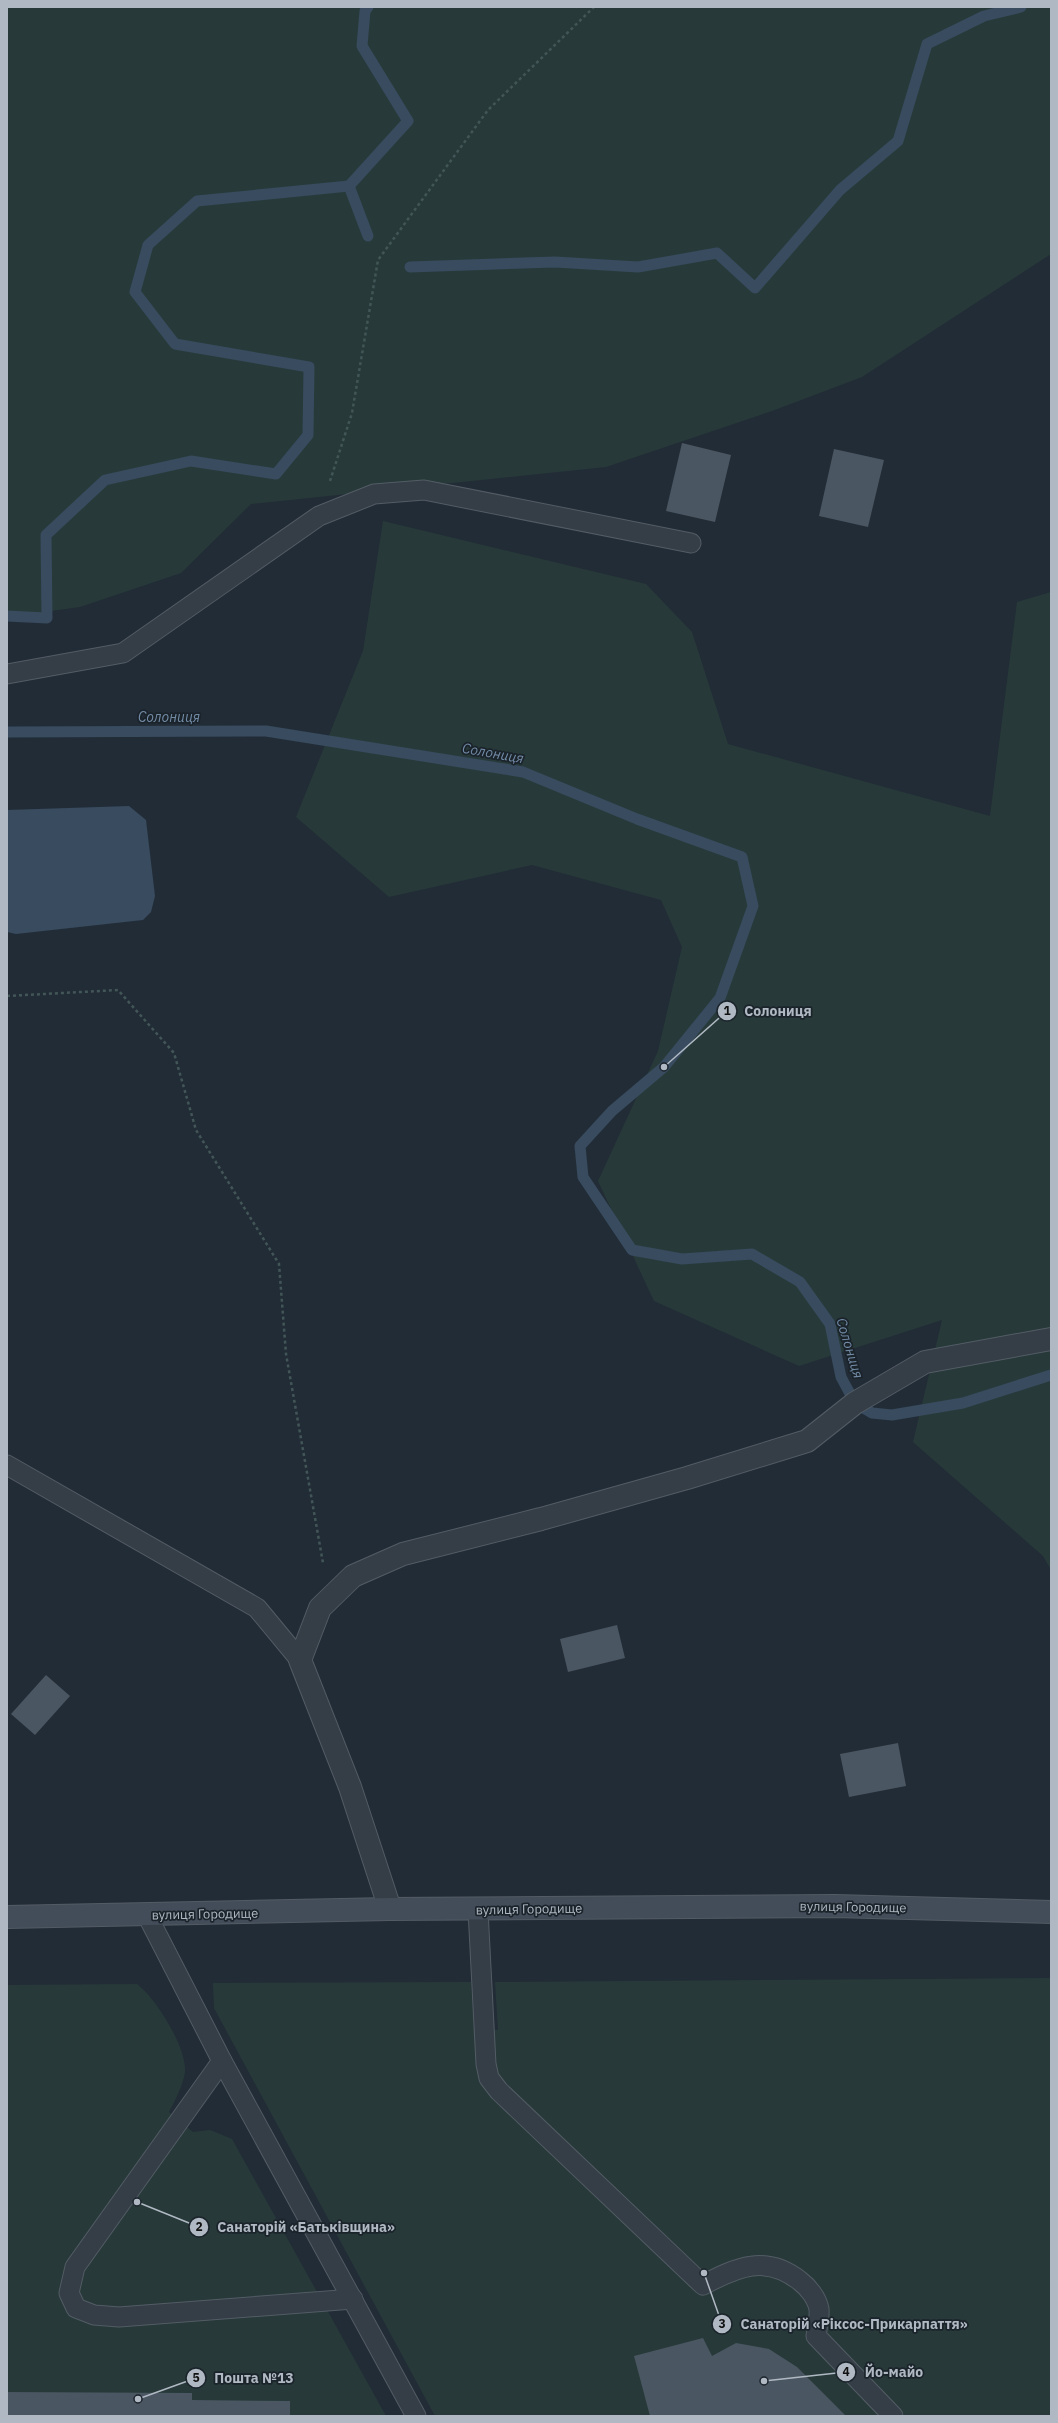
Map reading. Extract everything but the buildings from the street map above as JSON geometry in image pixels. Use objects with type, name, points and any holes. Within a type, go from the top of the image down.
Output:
[{"type":"street","points":[[390,1909],[350,1787],[300,1660],[320,1608],[353,1576],[403,1554],[549,1517],[808,1441],[855,1403],[924,1362],[1051,1339]]},
{"type":"street","name":"вулиця Городище","points":[[7,1917],[390,1909],[478,1910],[835,1906],[1051,1912]]},
{"type":"lane","points":[[7,674],[123,653],[319,516],[374,494],[424,490],[691,544]]},
{"type":"lane","points":[[7,1465],[257,1608],[300,1660]]},
{"type":"lane","points":[[478,1910],[486,2064],[489,2078],[499,2091],[703,2285],[733,2270],[761,2265],[787,2271],[808,2288],[819,2308],[816,2336],[893,2416]]},
{"type":"lane","points":[[147,1915],[222,2061],[416,2416]]},
{"type":"lane","points":[[222,2061],[75,2267],[69,2293],[76,2308],[94,2315],[119,2317],[353,2299]]},
{"type":"path","points":[[319,516],[352,413],[378,260],[488,110],[594,7]]},
{"type":"path","points":[[7,996],[118,990],[174,1053],[196,1130],[279,1264],[286,1354],[329,1599]]},
{"type":"green space","points":[[7,7],[1051,7],[1051,254],[862,377],[772,411],[606,467],[251,504],[181,573],[80,607],[7,617]]},
{"type":"green space","points":[[383,521],[646,584],[692,632],[728,744],[990,816],[1017,602],[1051,592],[1051,1570],[1043,1556],[913,1442],[942,1320],[799,1366],[654,1301],[598,1181],[658,1051],[682,947],[661,900],[532,865],[389,897],[296,817],[363,651]]},
{"type":"green space","points":[[1051,1978],[1051,2416],[435,2416],[214,2008],[213,1983],[471,1982],[474,2030],[498,2030],[495,1982]]},
{"type":"green space","points":[[137,1984],[153,2000],[169,2024],[176,2037],[184,2062],[185,2072],[182,2082],[169,2112],[193,2132],[210,2130],[232,2139],[386,2416],[7,2416],[7,1985]]},
{"type":"water","points":[[129,806],[146,820],[155,896],[151,912],[143,920],[16,934],[7,932],[7,810]]},
{"type":"waterway","points":[[7,616],[47,618],[46,535],[105,480],[191,461],[276,474],[308,435],[309,367],[175,344],[135,292],[148,245],[197,201],[349,186],[408,121],[362,46],[365,11],[368,7]]},
{"type":"waterway","points":[[410,267],[555,262],[638,267],[717,253],[755,288],[840,190],[898,141],[927,44],[984,16],[1021,7]]},
{"type":"waterway","points":[[349,186],[368,236]]},
{"type":"waterway","name":"Солониця","points":[[7,732],[266,731],[523,772],[637,819],[742,857],[753,906],[720,998],[664,1067],[612,1111],[580,1146],[583,1177],[632,1250],[682,1259],[752,1254],[800,1282],[830,1324],[841,1377],[855,1403],[872,1413],[892,1415],[963,1403],[1051,1375]]},
{"type":"place","name":"Солониця","points":[[664,1067]]},
{"type":"place","name":"Санаторій «Батьківщина»","points":[[137,2202]]},
{"type":"place","name":"Санаторій «Ріксос-Прикарпаття»","points":[[704,2273]]},
{"type":"place","name":"Йо-майо","points":[[764,2381]]},
{"type":"place","name":"Пошта №13","points":[[138,2399]]}]
